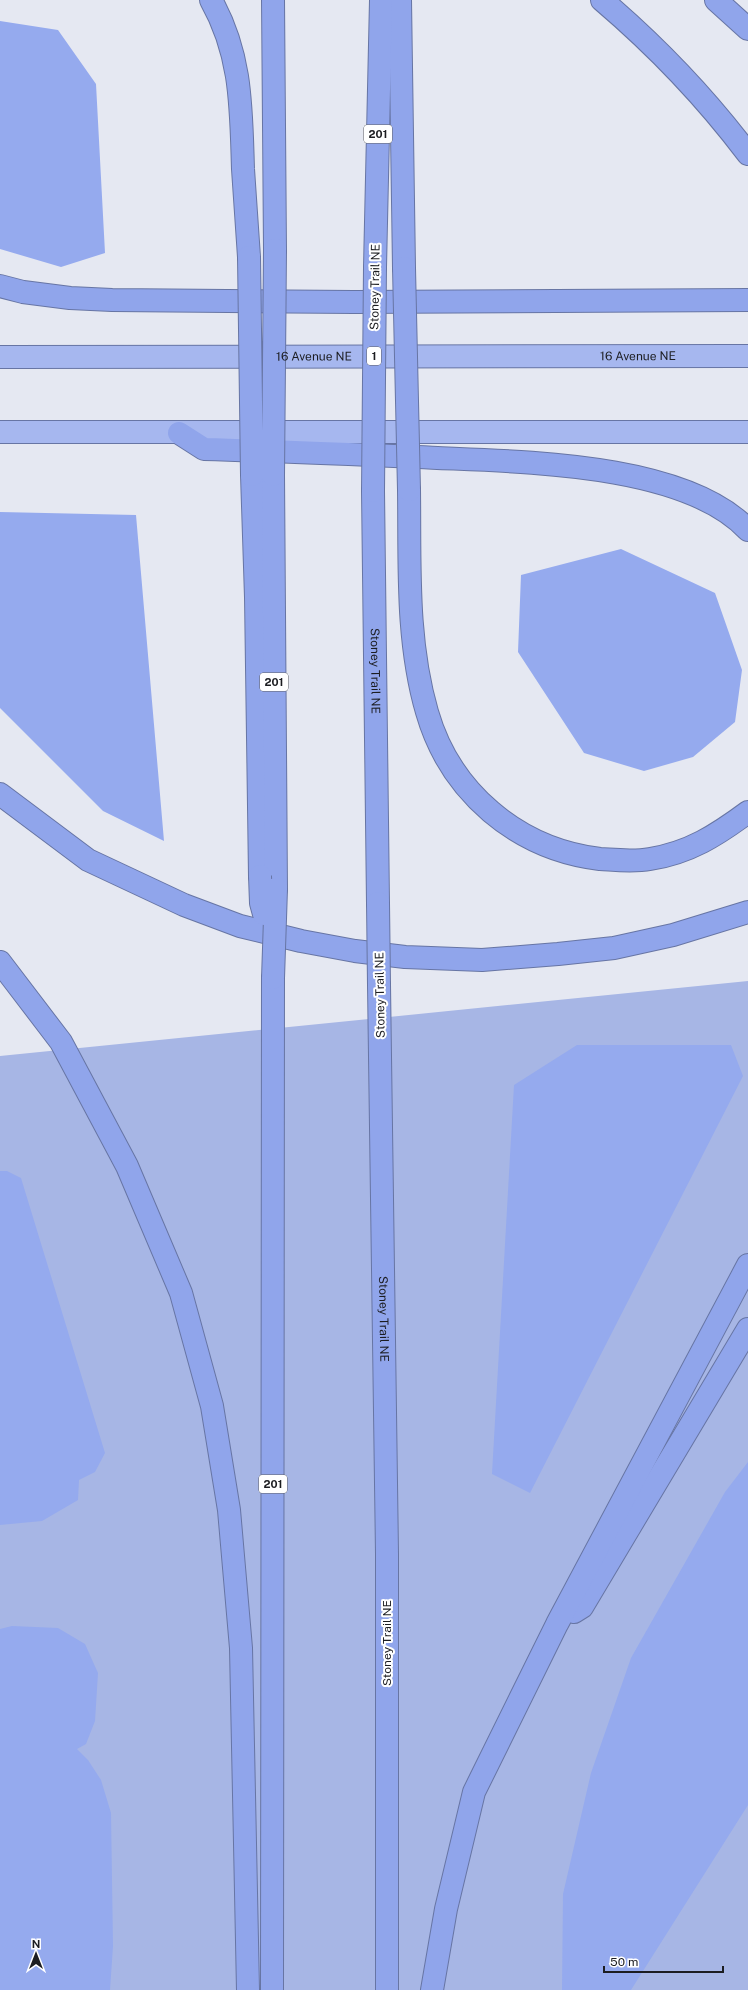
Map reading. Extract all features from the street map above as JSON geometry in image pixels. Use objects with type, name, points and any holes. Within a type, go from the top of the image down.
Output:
[{"type":"highway","points":[[210,0],[219,15],[230,45],[240,83],[262,475]]},
{"type":"highway","name":"201","points":[[272,1990],[274,941],[261,904],[268,883],[262,475],[275,250],[273,0]]},
{"type":"highway","name":"Stoney Trail NE","points":[[381,0],[375,267],[373,490],[387,1554],[387,1990]]},
{"type":"highway","points":[[400,0],[410,611],[420,682],[427,712],[438,741],[451,767],[471,793],[510,828],[557,850],[585,857],[624,861],[650,859],[682,851],[705,842],[748,812]]},
{"type":"highway","points":[[602,0],[685,77],[748,154]]},
{"type":"highway","points":[[716,0],[748,29]]},
{"type":"highway","points":[[0,286],[23,292],[70,298],[112,300],[362,302],[748,300]]},
{"type":"highway","name":"16 Avenue NE","points":[[0,357],[748,356]]},
{"type":"highway","points":[[0,432],[748,432]]},
{"type":"highway","points":[[179,433],[204,449],[551,464],[612,472],[680,490],[715,504],[748,530]]},
{"type":"highway","points":[[0,794],[88,860],[184,905],[240,926],[301,941],[355,951],[405,957],[482,960],[558,954],[614,948],[673,935],[748,912]]},
{"type":"highway","points":[[0,962],[61,1042],[127,1166],[181,1293],[212,1406],[229,1510],[241,1648],[248,1990]]},
{"type":"highway","points":[[432,1990],[446,1909],[474,1792],[557,1624],[748,1265]]},
{"type":"highway","points":[[557,1624],[582,1607],[748,1329]]},
{"type":"shaded area","points":[[0,21],[58,30],[96,84],[105,253],[61,267],[0,249]]},
{"type":"shaded area","points":[[0,512],[136,515],[164,841],[103,811],[0,708]]},
{"type":"shaded area","points":[[621,549],[715,593],[742,670],[735,722],[693,757],[644,771],[584,753],[518,652],[521,575]]},
{"type":"shaded area","points":[[748,981],[748,1990],[0,1990],[0,1056]]},
{"type":"shaded area","points":[[577,1045],[731,1045],[743,1076],[530,1493],[492,1474],[514,1085]]},
{"type":"shaded area","points":[[0,1171],[7,1171],[21,1178],[105,1453],[95,1472],[79,1480],[78,1500],[42,1521],[0,1525]]},
{"type":"shaded area","points":[[748,1462],[748,1805],[631,1990],[562,1990],[563,1894],[591,1773],[631,1658],[725,1492]]},
{"type":"shaded area","points":[[12,1626],[58,1628],[85,1644],[98,1673],[95,1721],[86,1744],[77,1749],[88,1760],[101,1780],[111,1813],[113,1946],[110,1990],[0,1990],[0,1629]]}]
